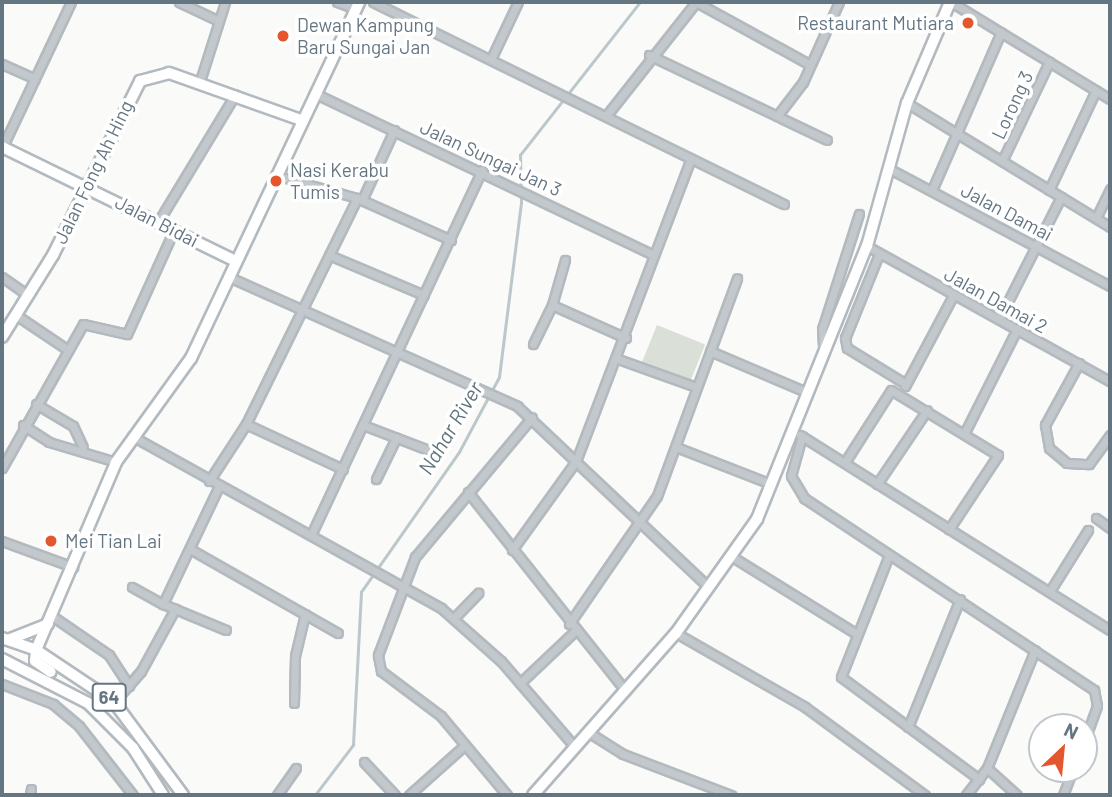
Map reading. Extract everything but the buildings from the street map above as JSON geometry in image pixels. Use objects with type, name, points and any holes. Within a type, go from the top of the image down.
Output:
[{"type":"main road","points":[[5,639],[50,620]]},
{"type":"main road","name":"64","points":[[5,639],[36,650],[114,702],[183,795]]},
{"type":"main road","points":[[36,650],[35,661],[71,684],[78,695]]},
{"type":"main road","name":"64","points":[[2,659],[78,695],[133,748],[163,795]]},
{"type":"street","points":[[2,147],[71,2]]},
{"type":"street","points":[[179,2],[219,20]]},
{"type":"street","points":[[200,80],[225,2]]},
{"type":"street","points":[[36,650],[74,567],[116,462],[131,436],[191,358],[301,120],[358,6],[337,2]]},
{"type":"street","points":[[373,2],[784,205]]},
{"type":"street","points":[[491,59],[518,2]]},
{"type":"street","points":[[606,116],[649,55],[696,2],[809,64]]},
{"type":"street","points":[[777,116],[809,64],[839,2]]},
{"type":"street","points":[[533,795],[676,633],[706,585],[731,556],[771,485],[804,391],[867,246],[907,103],[951,2],[1110,99]]},
{"type":"street","points":[[932,190],[954,132],[1001,32]]},
{"type":"street","points":[[649,55],[827,140]]},
{"type":"street","name":"Lorong 3","points":[[1002,161],[1049,62]]},
{"type":"street","points":[[2,64],[35,79]]},
{"type":"street","name":"Jalan Fong Ah Hing","points":[[2,337],[29,295],[140,81],[169,73],[200,80],[301,120]]},
{"type":"street","points":[[1049,190],[1096,90]]},
{"type":"street","name":"Jalan Sungai Jan 3","points":[[314,93],[522,188],[653,255]]},
{"type":"street","points":[[158,222],[235,94]]},
{"type":"street","points":[[907,103],[1110,227]]},
{"type":"street","points":[[209,481],[246,424],[394,130]]},
{"type":"street","name":"Jalan Bidai","points":[[2,147],[85,185],[236,261]]},
{"type":"street","points":[[512,550],[576,461],[626,338],[653,255],[691,159]]},
{"type":"street","name":"Jalan Damai","points":[[888,168],[1110,286]]},
{"type":"street","points":[[311,535],[343,470],[394,352],[451,240],[482,170]]},
{"type":"street","points":[[275,175],[360,199],[451,240]]},
{"type":"street","points":[[1096,218],[1110,189]]},
{"type":"street","points":[[999,319],[1061,197]]},
{"type":"street","points":[[823,346],[822,329],[859,214]]},
{"type":"street","points":[[2,468],[23,425],[87,321],[120,337],[127,334],[174,230]]},
{"type":"street","name":"Jalan Damai 2","points":[[867,246],[1110,381]]},
{"type":"street","points":[[879,254],[845,338],[847,348],[906,384]]},
{"type":"street","points":[[329,255],[424,295]]},
{"type":"street","points":[[533,344],[552,305],[565,260]]},
{"type":"street","points":[[2,277],[29,295]]},
{"type":"street","points":[[229,277],[496,397],[533,417],[576,461],[645,522],[706,585]]},
{"type":"street","points":[[520,683],[572,627],[645,522],[676,447],[737,278]]},
{"type":"street","points":[[901,393],[954,295]]},
{"type":"street","points":[[552,305],[626,338]]},
{"type":"street","points":[[16,315],[68,350]]},
{"type":"street","points":[[964,434],[1017,329]]},
{"type":"street","points":[[710,351],[804,391]]},
{"type":"street","points":[[618,359],[696,387]]},
{"type":"street","points":[[1079,363],[1045,425],[1049,448],[1067,463],[1089,464],[1110,435]]},
{"type":"street","points":[[845,462],[888,392],[901,393],[998,455],[949,529]]},
{"type":"street","points":[[36,404],[74,426],[83,447]]},
{"type":"street","points":[[877,484],[927,410]]},
{"type":"street","points":[[508,795],[441,716],[381,671],[378,655],[400,586],[415,557],[533,417]]},
{"type":"street","points":[[246,424],[343,470]]},
{"type":"street","points":[[23,425],[49,442],[83,447],[116,462]]},
{"type":"street","points":[[363,425],[428,450]]},
{"type":"street","points":[[790,429],[1110,630]]},
{"type":"street","points":[[131,436],[364,564],[454,618],[520,683],[575,747]]},
{"type":"street","points":[[802,436],[792,475],[797,492],[889,555],[960,599],[1097,694],[1092,713]]},
{"type":"street","points":[[376,479],[396,438]]},
{"type":"street","points":[[676,447],[771,485]]},
{"type":"street","points":[[163,604],[219,486]]},
{"type":"street","points":[[468,492],[572,627],[626,691]]},
{"type":"street","points":[[1096,518],[1110,527]]},
{"type":"street","points":[[1050,591],[1087,530]]},
{"type":"street","points":[[2,541],[74,567]]},
{"type":"street","points":[[190,549],[338,633]]},
{"type":"street","points":[[889,555],[841,677],[979,779]]},
{"type":"street","points":[[731,556],[857,634]]},
{"type":"street","points":[[132,587],[163,604],[226,631]]},
{"type":"street","points":[[454,618],[478,593]]},
{"type":"street","points":[[908,727],[960,599]]},
{"type":"street","points":[[114,702],[129,686],[175,609]]},
{"type":"street","points":[[294,704],[295,656],[304,614]]},
{"type":"street","points":[[50,620],[109,655],[129,686]]},
{"type":"street","points":[[676,633],[805,707],[925,795]]},
{"type":"street","points":[[966,795],[987,768],[1035,650]]},
{"type":"street","points":[[2,684],[53,704],[79,726],[133,795]]},
{"type":"street","points":[[589,732],[623,754],[731,795]]},
{"type":"street","points":[[409,795],[465,745]]},
{"type":"street","points":[[364,762],[395,795]]},
{"type":"street","points":[[277,795],[296,768]]},
{"type":"street","points":[[987,768],[1017,795]]},
{"type":"shaded area","points":[[657,325],[705,344],[690,382],[642,362]]},
{"type":"waterway","name":"Nahar River","points":[[315,795],[353,745],[361,592],[459,452],[499,377],[521,203],[520,155],[640,2]]},
{"type":"place","name":"Restaurant Mutiara","points":[[968,23]]},
{"type":"place","name":"Dewan Kampung Baru Sungai Jan","points":[[283,36]]},
{"type":"place","name":"Nasi Kerabu Tumis","points":[[276,181]]},
{"type":"place","name":"Mei Tian Lai","points":[[51,541]]}]
